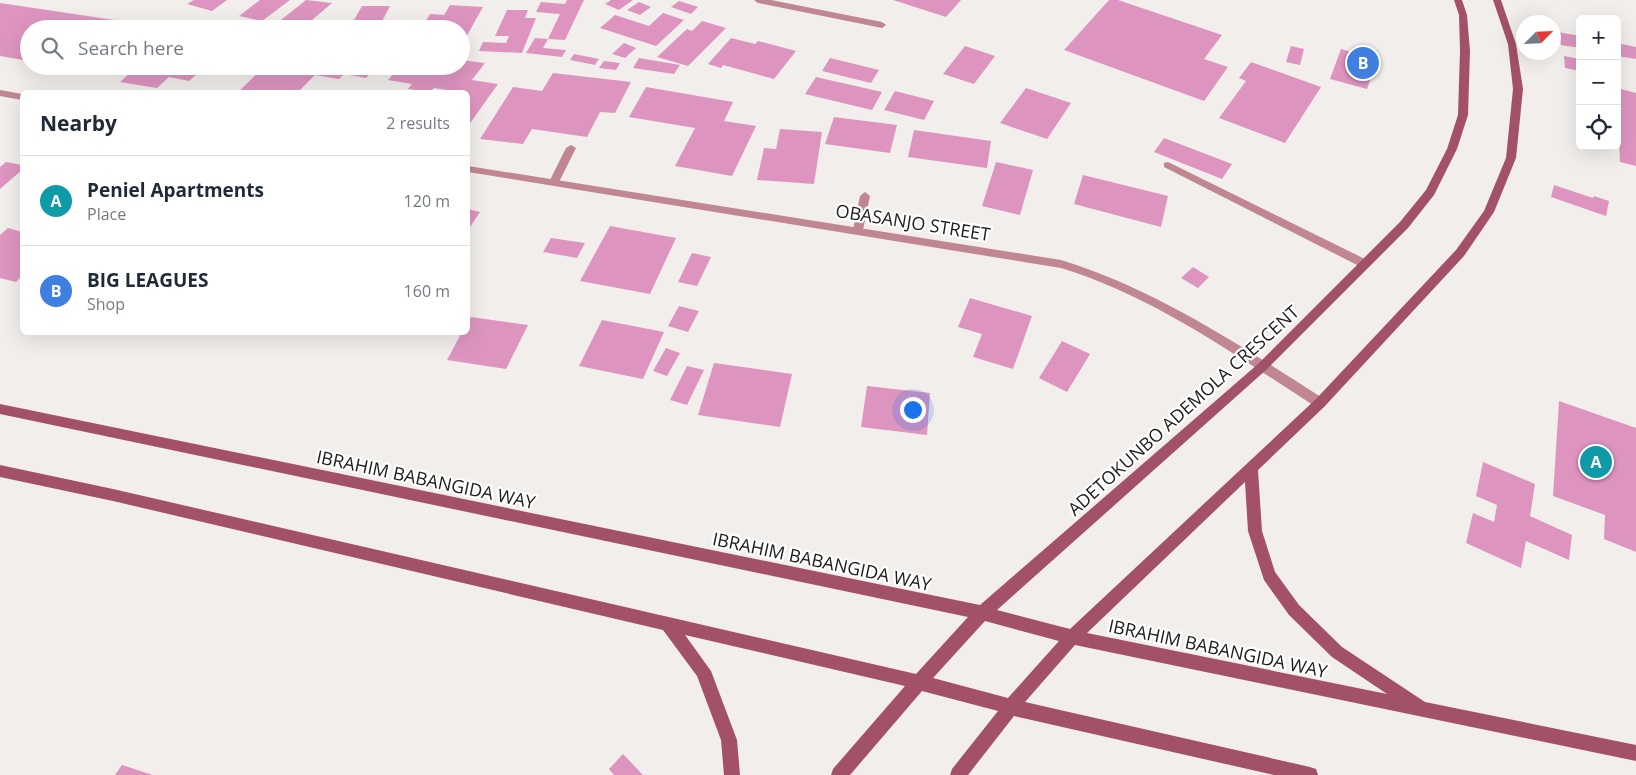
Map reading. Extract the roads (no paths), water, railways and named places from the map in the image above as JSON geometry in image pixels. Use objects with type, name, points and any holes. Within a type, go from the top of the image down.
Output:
[{"type":"main road","name":"ADETOKUNBO ADEMOLA CRESCENT","points":[[839,775],[919,682],[982,613],[1262,367],[1404,226],[1430,192],[1452,149],[1463,114],[1465,83],[1463,15],[1458,0]]},
{"type":"main road","points":[[958,775],[1011,707],[1072,637],[1320,403],[1460,253],[1489,212],[1511,158],[1518,89],[1512,44],[1497,0]]},
{"type":"main road","name":"IBRAHIM BABANGIDA WAY","points":[[0,409],[982,613],[1072,637],[1636,753]]},
{"type":"main road","points":[[1251,469],[1255,531],[1269,575],[1294,610],[1337,652],[1426,710]]},
{"type":"main road","points":[[0,471],[919,682],[1011,707],[1310,775]]},
{"type":"main road","points":[[668,624],[703,671],[729,740],[732,775]]},
{"type":"street","points":[[758,0],[882,25]]},
{"type":"street","points":[[0,93],[20,97]]},
{"type":"street","points":[[554,182],[571,148]]},
{"type":"street","points":[[1168,165],[1365,264]]},
{"type":"street","name":"OBASANJO STREET","points":[[470,168],[986,251],[1070,267],[1139,295],[1320,403]]},
{"type":"street","points":[[858,230],[866,196]]},
{"type":"place","name":"BIG LEAGUES","points":[[1363,63]]},
{"type":"place","name":"Peniel Apartments","points":[[1596,462]]}]
